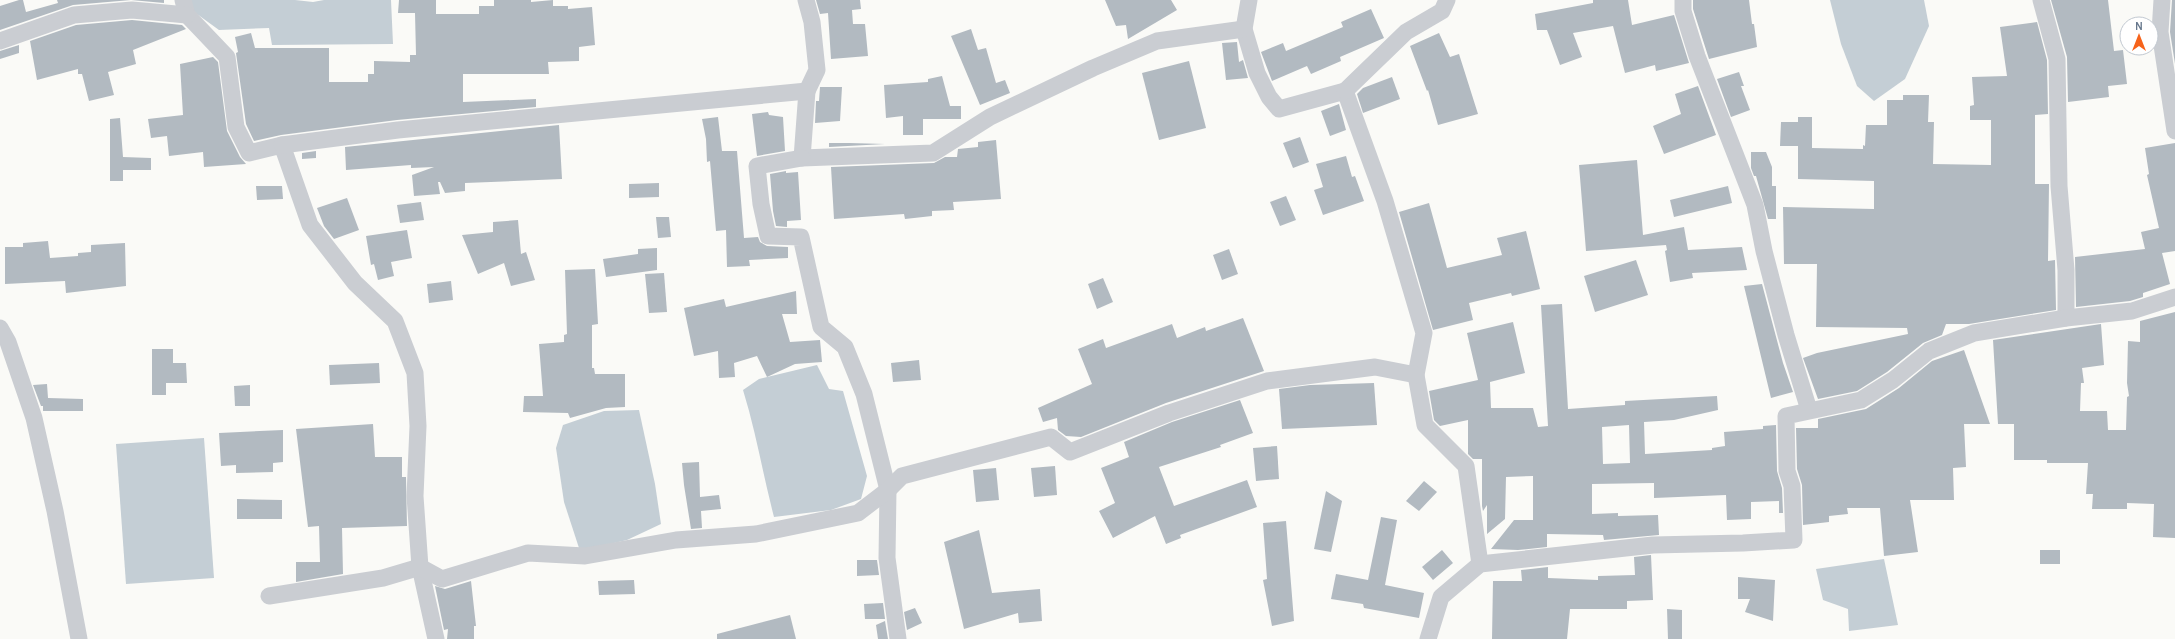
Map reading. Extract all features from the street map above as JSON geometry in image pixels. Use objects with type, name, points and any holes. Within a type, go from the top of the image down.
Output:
[{"type":"street","points":[[802,158],[807,91],[817,70],[812,22],[806,0]]},
{"type":"street","points":[[1248,0],[1244,29],[1257,73],[1269,97],[1279,109],[1344,91],[1406,32],[1442,11],[1447,0]]},
{"type":"street","points":[[1682,0],[1683,11],[1697,56],[1755,205],[1764,251],[1808,410]]},
{"type":"street","points":[[2041,0],[2057,59],[2059,186],[2066,270],[2066,318]]},
{"type":"street","points":[[2162,0],[2160,32],[2175,131]]},
{"type":"street","points":[[0,41],[74,15],[132,10],[185,8],[227,58],[236,127],[249,153],[282,146],[405,129],[807,91]]},
{"type":"street","points":[[898,639],[887,558],[888,490],[864,394],[845,347],[821,327],[801,237],[768,236],[761,204],[757,166],[802,158],[933,153],[990,117],[1092,68],[1157,41],[1244,29]]},
{"type":"street","points":[[1344,91],[1362,134],[1385,201],[1424,333],[1416,375],[1425,425],[1466,466],[1480,564]]},
{"type":"street","points":[[282,146],[310,225],[355,283],[395,321],[415,373],[418,426],[415,496],[420,567],[436,639]]},
{"type":"street","points":[[1428,639],[1441,597],[1480,564],[1652,544],[1743,543],[1794,540],[1792,486],[1787,471],[1786,416],[1808,410],[1861,400],[1893,380],[1929,352],[1974,333],[2066,318],[2132,311],[2175,297]]},
{"type":"street","points":[[0,328],[8,342],[34,418],[55,511],[79,639]]},
{"type":"street","points":[[269,596],[383,578],[420,567],[442,579],[528,553],[585,556],[676,540],[756,534],[858,513],[888,490],[902,476],[1051,437],[1070,452],[1169,413],[1266,381],[1375,367],[1416,375]]},
{"type":"shaded area","points":[[189,0],[295,0],[313,2],[324,0],[391,0],[393,44],[272,45],[269,28],[219,30],[190,9]]},
{"type":"shaded area","points":[[1830,0],[1924,0],[1929,26],[1905,79],[1874,101],[1857,86],[1841,44]]},
{"type":"shaded area","points":[[817,365],[829,389],[843,391],[867,476],[861,499],[831,510],[774,517],[743,390],[759,379]]},
{"type":"shaded area","points":[[639,410],[655,484],[661,524],[627,540],[580,551],[564,502],[556,448],[563,425],[604,411]]},
{"type":"shaded area","points":[[204,438],[214,578],[126,584],[116,444]]},
{"type":"shaded area","points":[[1884,559],[1898,625],[1849,631],[1848,609],[1823,600],[1816,569]]},
{"type":"building","points":[[23,0],[26,12],[58,3],[57,0],[131,0],[73,5],[0,30],[0,6]]},
{"type":"building","points":[[131,0],[164,0],[164,3]]},
{"type":"building","points":[[399,0],[436,0],[436,14],[479,14],[479,6],[494,6],[494,0],[531,0],[531,2],[553,0],[553,6],[568,6],[568,9],[592,7],[595,45],[579,47],[579,61],[548,62],[549,74],[463,74],[463,102],[536,99],[536,107],[397,120],[281,135],[254,141],[246,124],[235,37],[251,33],[255,48],[329,48],[329,82],[368,82],[368,74],[374,74],[374,61],[410,62],[410,55],[416,55],[415,13],[398,13]]},
{"type":"building","points":[[816,0],[860,0],[861,9],[852,10],[853,24],[865,24],[868,56],[831,59],[828,13],[820,14]]},
{"type":"building","points":[[1105,0],[1171,0],[1177,10],[1128,39],[1126,25],[1116,26]]},
{"type":"building","points":[[1593,0],[1628,0],[1632,25],[1674,15],[1689,63],[1656,71],[1655,65],[1625,73],[1613,26],[1573,33],[1582,57],[1560,65],[1547,30],[1537,30],[1535,14],[1593,3]]},
{"type":"building","points":[[1693,0],[1749,0],[1757,47],[1709,59],[1693,9]]},
{"type":"building","points":[[2051,0],[2108,0],[2114,51],[2119,50],[2119,56],[2124,56],[2127,84],[2108,86],[2109,97],[2068,102],[2067,57]]},
{"type":"building","points":[[2172,0],[2175,0],[2175,64],[2170,32]]},
{"type":"building","points":[[1371,9],[1384,38],[1340,57],[1341,61],[1311,74],[1307,66],[1272,81],[1261,52],[1283,43],[1286,51],[1343,27],[1341,22]]},
{"type":"building","points":[[132,20],[182,25],[186,29],[133,50],[136,64],[108,72],[114,95],[89,101],[82,74],[78,74],[78,69],[37,80],[30,41],[76,25]]},
{"type":"building","points":[[2037,22],[2047,60],[2048,114],[2035,115],[2035,184],[2049,184],[2048,261],[2055,260],[2056,310],[1969,324],[1946,324],[1942,335],[1923,343],[1887,372],[1857,391],[1818,399],[1803,358],[1817,353],[1908,334],[1907,328],[1816,327],[1817,264],[1784,264],[1783,207],[1874,209],[1874,181],[1798,179],[1798,146],[1780,146],[1781,122],[1798,122],[1798,117],[1812,117],[1812,148],[1863,149],[1863,145],[1865,146],[1866,125],[1887,125],[1887,100],[1903,100],[1903,95],[1929,95],[1928,122],[1934,122],[1933,164],[1991,165],[1991,120],[1970,120],[1970,106],[1974,105],[1972,77],[2007,76],[2000,27]]},
{"type":"building","points":[[971,29],[978,50],[986,48],[996,83],[1005,80],[1010,93],[980,105],[951,36]]},
{"type":"building","points":[[1439,33],[1450,57],[1459,54],[1478,114],[1438,125],[1428,90],[1427,91],[1410,46]]},
{"type":"building","points":[[1237,42],[1239,62],[1243,60],[1248,78],[1226,80],[1222,43]]},
{"type":"building","points":[[19,45],[19,53],[0,59],[0,51]]},
{"type":"building","points":[[213,57],[218,62],[227,131],[240,157],[246,164],[204,167],[203,152],[169,156],[167,136],[151,138],[148,119],[183,115],[180,64]]},
{"type":"building","points":[[1189,61],[1206,128],[1159,140],[1142,73]]},
{"type":"building","points":[[1739,72],[1744,86],[1741,86],[1750,110],[1731,117],[1717,79]]},
{"type":"building","points":[[942,76],[950,106],[961,106],[961,119],[923,119],[923,135],[903,135],[903,116],[886,118],[884,85],[928,82],[928,79]]},
{"type":"building","points":[[1392,77],[1400,99],[1363,113],[1357,94],[1363,88]]},
{"type":"building","points":[[1698,86],[1716,135],[1664,154],[1653,126],[1681,114],[1675,94]]},
{"type":"building","points":[[820,87],[842,87],[840,121],[815,123],[816,101],[819,101]]},
{"type":"building","points":[[1339,104],[1346,130],[1330,136],[1321,111]]},
{"type":"building","points":[[768,112],[769,115],[783,117],[785,151],[757,156],[752,114]]},
{"type":"building","points":[[718,117],[722,151],[737,151],[744,238],[758,237],[760,242],[767,246],[788,247],[788,258],[749,260],[750,266],[727,267],[726,230],[716,231],[710,161],[707,162],[706,139],[702,119]]},
{"type":"building","points":[[120,118],[123,157],[151,158],[151,170],[123,170],[123,181],[110,181],[110,119]]},
{"type":"building","points":[[559,125],[562,179],[465,183],[465,191],[445,193],[440,182],[438,182],[440,194],[414,196],[412,175],[434,167],[411,168],[411,165],[346,170],[345,147]]},
{"type":"building","points":[[1300,137],[1309,162],[1293,168],[1283,143]]},
{"type":"building","points":[[996,140],[1001,199],[953,202],[954,210],[932,211],[932,216],[905,219],[904,214],[834,219],[831,167],[934,163],[945,157],[957,157],[958,149],[978,147],[978,142]]},
{"type":"building","points":[[829,143],[849,143],[885,144],[829,147]]},
{"type":"building","points":[[2175,143],[2175,251],[2162,253],[2170,284],[2143,293],[2143,297],[2130,301],[2076,307],[2075,257],[2145,249],[2141,232],[2159,228],[2147,175],[2149,174],[2145,148]]},
{"type":"building","points":[[316,151],[316,158],[302,159],[302,153]]},
{"type":"building","points":[[1751,152],[1766,152],[1772,167],[1772,186],[1776,186],[1776,219],[1768,219],[1756,176],[1754,176],[1751,168]]},
{"type":"building","points":[[1346,156],[1352,177],[1355,176],[1364,201],[1323,215],[1314,190],[1323,187],[1316,164]]},
{"type":"building","points":[[1637,160],[1643,235],[1684,227],[1688,250],[1742,247],[1747,270],[1692,273],[1693,278],[1670,282],[1665,251],[1667,250],[1666,245],[1586,251],[1579,165]]},
{"type":"building","points":[[786,171],[786,173],[798,172],[801,220],[787,221],[787,227],[776,226],[773,211],[770,174]]},
{"type":"building","points":[[659,183],[659,197],[629,198],[629,184]]},
{"type":"building","points":[[256,186],[282,186],[283,199],[257,200]]},
{"type":"building","points":[[1728,186],[1732,203],[1674,217],[1670,200]]},
{"type":"building","points":[[1286,196],[1296,220],[1280,226],[1270,202]]},
{"type":"building","points":[[347,198],[359,230],[334,239],[324,226],[317,208]]},
{"type":"building","points":[[421,202],[424,220],[400,223],[397,205]]},
{"type":"building","points":[[1429,203],[1447,268],[1502,255],[1497,238],[1526,231],[1540,289],[1512,296],[1511,293],[1469,303],[1473,320],[1433,330],[1399,212]]},
{"type":"building","points":[[656,217],[669,217],[671,237],[658,238]]},
{"type":"building","points":[[518,220],[521,254],[526,252],[535,280],[511,286],[504,263],[478,274],[462,235],[493,232],[493,222]]},
{"type":"building","points":[[407,230],[412,258],[391,262],[394,276],[378,280],[374,264],[371,265],[366,236]]},
{"type":"building","points":[[48,241],[50,258],[78,256],[78,253],[91,252],[91,245],[125,243],[126,286],[66,293],[65,281],[5,284],[5,247],[23,247],[23,243]]},
{"type":"building","points":[[657,248],[657,270],[606,277],[603,259],[638,254],[638,249]]},
{"type":"building","points":[[1229,249],[1238,274],[1222,280],[1213,255]]},
{"type":"building","points":[[1636,260],[1648,295],[1595,312],[1584,276]]},
{"type":"building","points":[[595,269],[598,324],[592,325],[592,368],[594,368],[595,374],[625,374],[625,407],[606,408],[570,418],[568,413],[523,412],[524,396],[543,396],[539,344],[564,342],[564,335],[567,334],[565,270]]},
{"type":"building","points":[[664,273],[667,312],[649,313],[645,274]]},
{"type":"building","points":[[1103,278],[1113,302],[1097,309],[1088,284]]},
{"type":"building","points":[[451,281],[453,300],[429,303],[427,284]]},
{"type":"building","points":[[1762,284],[1783,363],[1793,392],[1771,398],[1744,286]]},
{"type":"building","points":[[796,291],[797,314],[782,314],[790,342],[820,340],[822,362],[795,364],[767,377],[757,356],[734,363],[735,377],[719,378],[718,351],[694,356],[684,308],[724,299],[726,307]]},
{"type":"building","points":[[1562,304],[1568,409],[1625,405],[1625,401],[1717,396],[1718,410],[1674,420],[1644,422],[1645,454],[1712,450],[1712,448],[1725,446],[1724,432],[1763,429],[1763,426],[1776,425],[1777,471],[1782,488],[1783,513],[1779,513],[1779,501],[1751,502],[1751,519],[1727,520],[1726,495],[1654,498],[1654,483],[1592,484],[1592,514],[1618,513],[1618,516],[1658,515],[1659,535],[1604,540],[1603,535],[1547,534],[1547,547],[1518,550],[1491,549],[1514,520],[1533,520],[1533,476],[1506,477],[1505,519],[1487,534],[1487,505],[1483,511],[1482,506],[1482,459],[1473,459],[1468,454],[1468,420],[1440,426],[1434,420],[1429,391],[1478,380],[1467,333],[1513,322],[1525,373],[1490,382],[1491,408],[1533,408],[1538,427],[1548,426],[1541,305]],"holes":[[[1629,425],[1630,463],[1603,464],[1602,427]]]},
{"type":"building","points":[[2175,312],[2175,538],[2153,537],[2154,504],[2127,503],[2127,509],[2092,509],[2093,494],[2086,494],[2088,463],[2047,463],[2047,460],[2014,460],[2014,424],[1998,424],[1993,340],[2101,324],[2104,365],[2082,368],[2084,383],[2081,383],[2080,411],[2107,411],[2108,430],[2126,430],[2127,397],[2129,396],[2127,383],[2128,341],[2140,342],[2140,321]]},
{"type":"building","points":[[1243,318],[1264,371],[1166,403],[1081,437],[1066,436],[1058,430],[1057,418],[1043,422],[1038,408],[1092,384],[1078,349],[1103,339],[1106,348],[1172,324],[1177,338],[1205,327],[1206,331]]},
{"type":"building","points":[[152,349],[173,349],[173,363],[186,363],[187,383],[166,383],[166,395],[152,395]]},
{"type":"building","points":[[1964,350],[1990,424],[1964,424],[1966,467],[1953,468],[1954,500],[1910,500],[1918,552],[1884,556],[1880,508],[1847,508],[1848,514],[1829,516],[1829,522],[1803,525],[1802,485],[1797,469],[1796,428],[1818,428],[1818,419],[1866,409],[1899,388],[1932,361]]},
{"type":"building","points":[[919,360],[921,380],[893,382],[891,363]]},
{"type":"building","points":[[379,363],[380,383],[330,385],[329,365]]},
{"type":"building","points":[[1374,383],[1377,425],[1282,429],[1279,389],[1310,385]]},
{"type":"building","points":[[47,384],[48,398],[83,399],[83,411],[43,411],[43,406],[41,406],[33,385]]},
{"type":"building","points":[[250,385],[250,406],[235,406],[234,386]]},
{"type":"building","points":[[1240,400],[1253,433],[1220,445],[1221,447],[1159,467],[1174,506],[1247,480],[1257,507],[1180,535],[1181,538],[1166,544],[1155,516],[1113,538],[1099,511],[1115,503],[1101,468],[1129,457],[1124,442],[1172,422]]},
{"type":"building","points":[[373,424],[375,457],[402,457],[402,477],[406,477],[407,526],[342,528],[343,574],[296,582],[296,562],[320,562],[319,526],[308,527],[296,429]]},
{"type":"building","points":[[283,430],[283,462],[273,463],[273,472],[236,473],[236,465],[221,466],[219,433]]},
{"type":"building","points":[[1277,446],[1279,479],[1256,481],[1253,448]]},
{"type":"building","points":[[699,462],[700,497],[719,495],[721,509],[701,511],[702,528],[691,529],[682,463]]},
{"type":"building","points":[[1055,466],[1057,495],[1034,497],[1031,468]]},
{"type":"building","points":[[996,468],[999,500],[976,502],[973,470]]},
{"type":"building","points":[[1424,481],[1437,492],[1419,511],[1406,501]]},
{"type":"building","points":[[1326,491],[1342,501],[1331,552],[1314,549]]},
{"type":"building","points":[[237,499],[282,500],[282,519],[237,519]]},
{"type":"building","points":[[1381,517],[1397,520],[1385,585],[1424,593],[1419,618],[1364,608],[1363,604],[1331,599],[1336,574],[1368,580]]},
{"type":"building","points":[[1286,521],[1294,621],[1272,626],[1263,580],[1267,579],[1263,523]]},
{"type":"building","points":[[979,530],[992,593],[1040,589],[1042,621],[1019,623],[1018,613],[964,629],[944,542]]},
{"type":"building","points":[[1442,550],[1453,563],[1433,580],[1422,567]]},
{"type":"building","points":[[2040,550],[2060,550],[2060,564],[2040,564]]},
{"type":"building","points":[[1651,555],[1653,600],[1627,601],[1627,609],[1570,609],[1567,639],[1492,639],[1493,581],[1522,581],[1521,570],[1548,567],[1548,578],[1598,580],[1598,576],[1635,575],[1634,557]]},
{"type":"building","points":[[857,560],[877,560],[879,575],[857,576]]},
{"type":"building","points":[[1738,577],[1775,580],[1773,621],[1745,612],[1750,599],[1738,599]]},
{"type":"building","points":[[634,580],[635,594],[599,595],[598,581]]},
{"type":"building","points":[[471,581],[476,626],[474,626],[474,639],[447,639],[448,629],[444,630],[435,586],[445,589]]},
{"type":"building","points":[[883,603],[885,619],[865,619],[864,604]]},
{"type":"building","points":[[915,608],[922,623],[907,630],[904,612]]},
{"type":"building","points":[[1667,609],[1682,610],[1682,639],[1668,639]]},
{"type":"building","points":[[790,615],[796,639],[717,639],[717,634]]},
{"type":"building","points":[[885,621],[888,639],[878,639],[876,625]]}]
